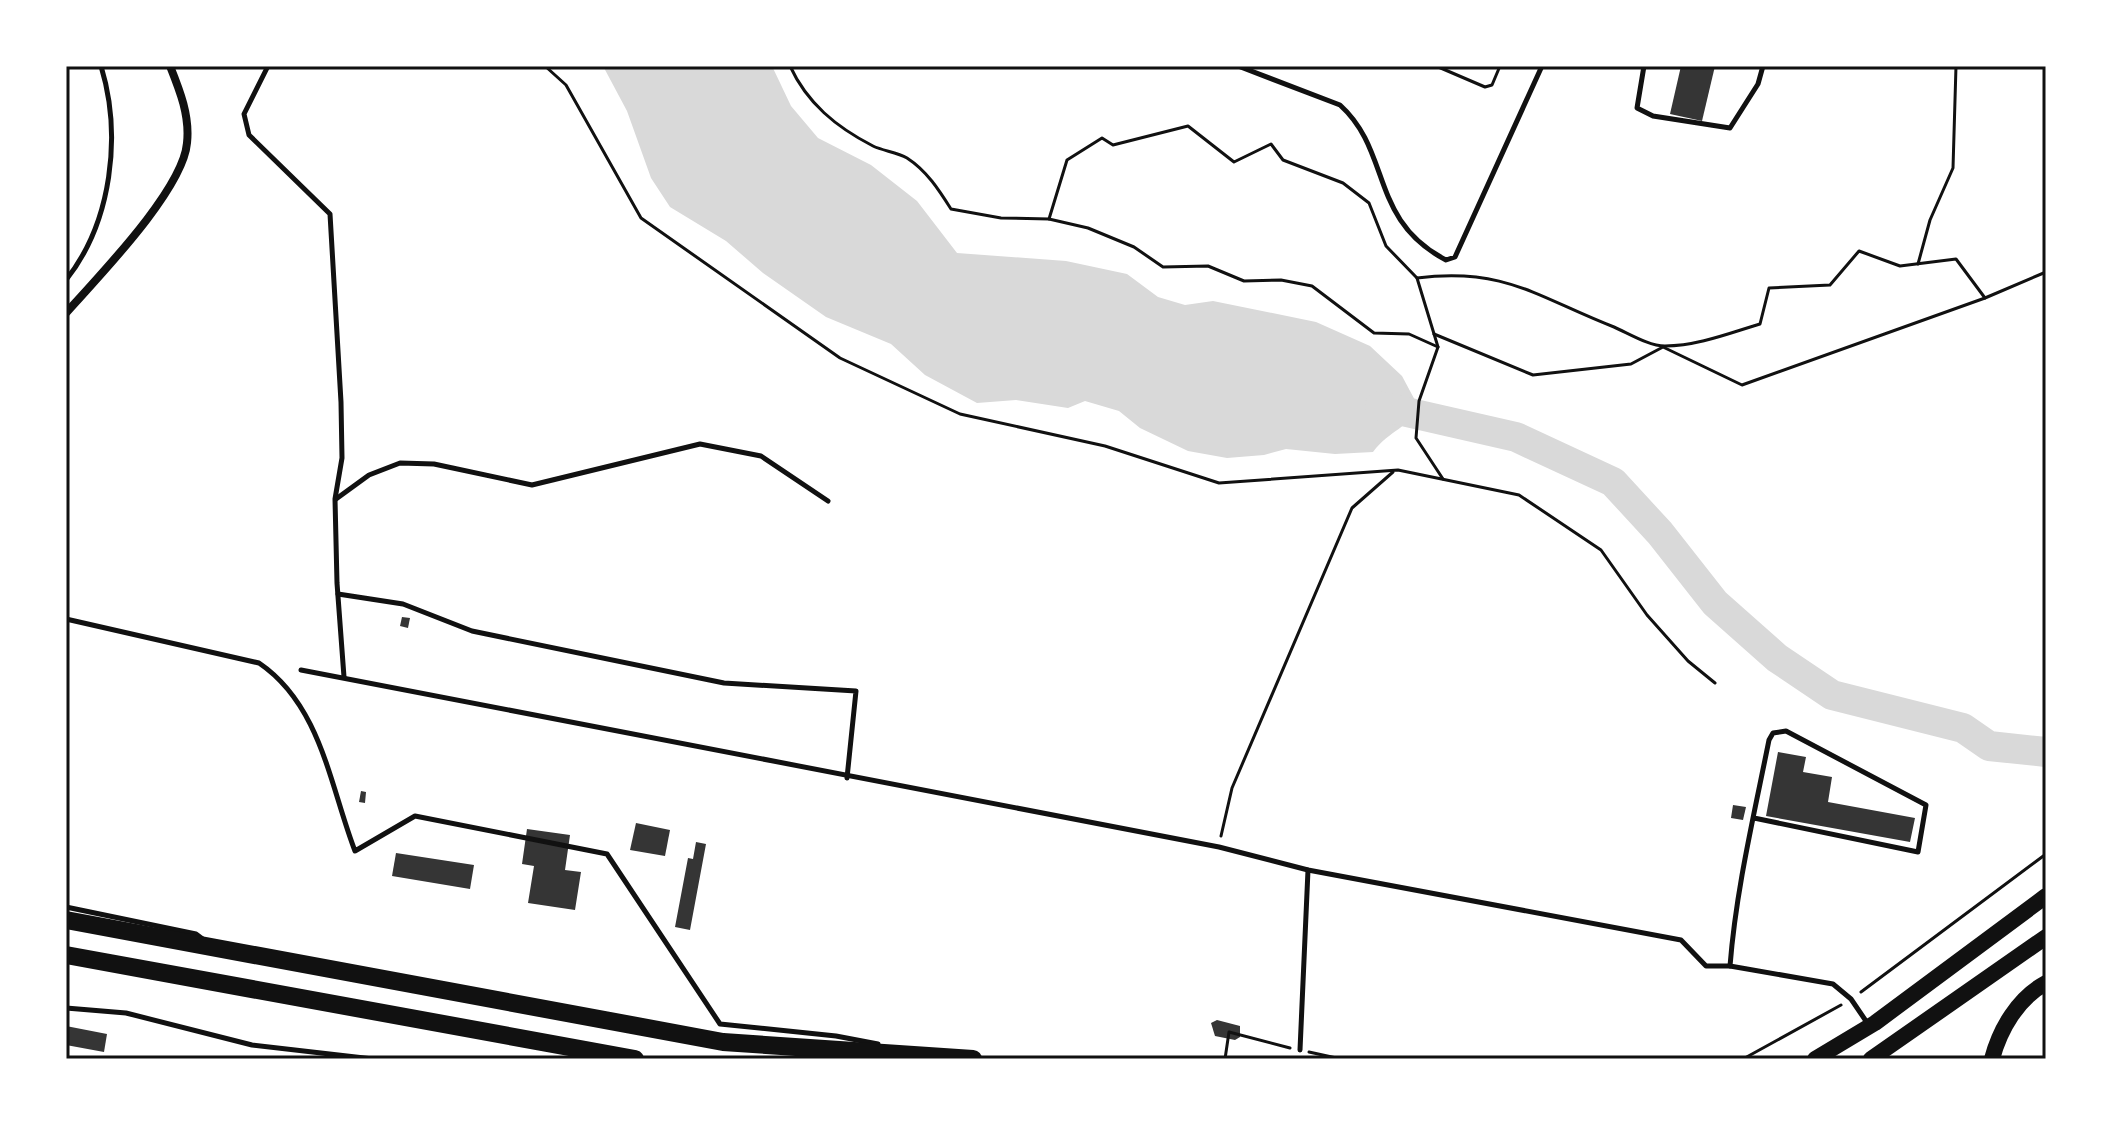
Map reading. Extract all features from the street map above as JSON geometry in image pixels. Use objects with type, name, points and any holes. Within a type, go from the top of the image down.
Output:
[{"type":"highway","points":[[66,920],[723,1042],[922,1053],[973,1059]]},
{"type":"highway","points":[[66,955],[635,1059]]},
{"type":"main road","points":[[1815,1059],[1870,1026],[2046,896]]},
{"type":"main road","points":[[1871,1059],[2046,937]]},
{"type":"main road","points":[[1992,1059],[1997,1039],[2014,1010],[2046,983]]},
{"type":"street","points":[[66,313],[131,239],[177,174],[187,145],[185,103],[170,66]]},
{"type":"lane","points":[[66,280],[92,236],[112,160],[112,118],[101,66]]},
{"type":"lane","points":[[268,66],[244,114],[249,135],[330,214],[342,444],[335,499],[344,677]]},
{"type":"lane","points":[[1238,66],[1340,105],[1350,114],[1373,157],[1393,212],[1427,250],[1446,260],[1455,257],[1542,66]]},
{"type":"lane","points":[[1644,66],[1637,108],[1653,116],[1730,128],[1758,84],[1763,66]]},
{"type":"lane","points":[[335,499],[369,475],[400,463],[434,464],[532,485],[700,444],[761,456],[828,501]]},
{"type":"lane","points":[[338,594],[403,604],[472,631],[724,683],[856,691],[847,778]]},
{"type":"lane","points":[[66,619],[259,663],[277,675],[307,714],[355,851],[415,816],[607,854],[720,1024],[836,1036],[922,1053]]},
{"type":"lane","points":[[301,670],[847,778],[1219,847],[1308,870],[1681,940],[1706,966],[1730,966],[1833,984],[1851,999],[1870,1026]]},
{"type":"lane","points":[[1730,966],[1733,926],[1769,740],[1779,730],[1926,805],[1918,852],[1754,818]]},
{"type":"lane","points":[[1300,1050],[1308,870]]},
{"type":"lane","points":[[66,907],[196,934],[214,948]]},
{"type":"lane","points":[[66,1008],[126,1013],[252,1045],[373,1059]]},
{"type":"path","points":[[545,66],[566,85],[641,218],[840,358],[960,414],[1105,446],[1219,483],[1394,470],[1519,495],[1601,550],[1647,615],[1688,661],[1715,683]]},
{"type":"path","points":[[790,66],[802,93],[827,115],[873,146],[906,157],[932,179],[951,209],[1001,218],[1049,219],[1088,228],[1134,247],[1163,267],[1208,266],[1244,281],[1281,280],[1312,286],[1374,333],[1409,334],[1438,347]]},
{"type":"path","points":[[1436,66],[1485,87],[1492,85],[1500,66]]},
{"type":"path","points":[[1918,264],[1930,220],[1953,168],[1956,66]]},
{"type":"path","points":[[1049,219],[1067,160],[1102,138],[1113,145],[1188,126],[1234,162],[1271,144],[1283,160],[1343,183],[1369,203],[1386,246],[1417,278],[1438,347],[1419,401],[1416,438],[1443,479]]},
{"type":"path","points":[[1434,334],[1533,375],[1631,364],[1663,347],[1713,338],[1760,324],[1769,288],[1830,285],[1859,251],[1900,266],[1956,259],[1985,298]]},
{"type":"path","points":[[1417,278],[1465,274],[1502,281],[1554,298],[1582,316],[1663,347],[1742,385],[1985,298],[2046,272]]},
{"type":"path","points":[[1219,847],[1232,788],[1352,508],[1394,470]]},
{"type":"path","points":[[1743,1059],[1851,999],[2046,854]]},
{"type":"path","points":[[1225,1059],[1229,1032],[1241,1034]]},
{"type":"shaded area","points":[[603,66],[772,66],[791,106],[818,138],[871,165],[917,201],[957,253],[1066,261],[1127,274],[1158,297],[1185,305],[1213,301],[1316,322],[1370,346],[1402,376],[1417,404],[1414,413],[1373,452],[1335,454],[1286,449],[1264,455],[1227,458],[1188,451],[1140,428],[1119,411],[1085,401],[1068,408],[1016,400],[977,403],[925,375],[891,344],[826,317],[763,273],[726,241],[670,207],[651,178],[627,111]]},
{"type":"building","points":[[1681,66],[1715,66],[1702,121],[1670,114]]},
{"type":"building","points":[[402,617],[410,618],[408,628],[400,626]]},
{"type":"building","points":[[1778,752],[1806,757],[1803,772],[1832,777],[1828,802],[1915,818],[1910,842],[1766,816]]},
{"type":"building","points":[[361,791],[366,792],[365,803],[359,802]]},
{"type":"building","points":[[1733,805],[1746,807],[1743,820],[1731,818]]},
{"type":"building","points":[[636,823],[670,830],[665,856],[630,850]]},
{"type":"building","points":[[527,829],[570,835],[565,870],[581,872],[575,910],[528,903],[534,866],[522,864]]},
{"type":"building","points":[[696,842],[706,844],[690,930],[675,927],[688,858],[693,859]]},
{"type":"building","points":[[396,853],[474,865],[470,889],[392,876]]},
{"type":"building","points":[[1217,1020],[1240,1026],[1240,1037],[1235,1040],[1215,1036],[1211,1023]]},
{"type":"building","points":[[66,1026],[107,1034],[104,1052],[66,1045]]},
{"type":"waterway","points":[[1380,406],[1516,437],[1613,482],[1660,533],[1715,603],[1777,658],[1832,695],[1963,728],[1989,746],[2046,752]]}]
